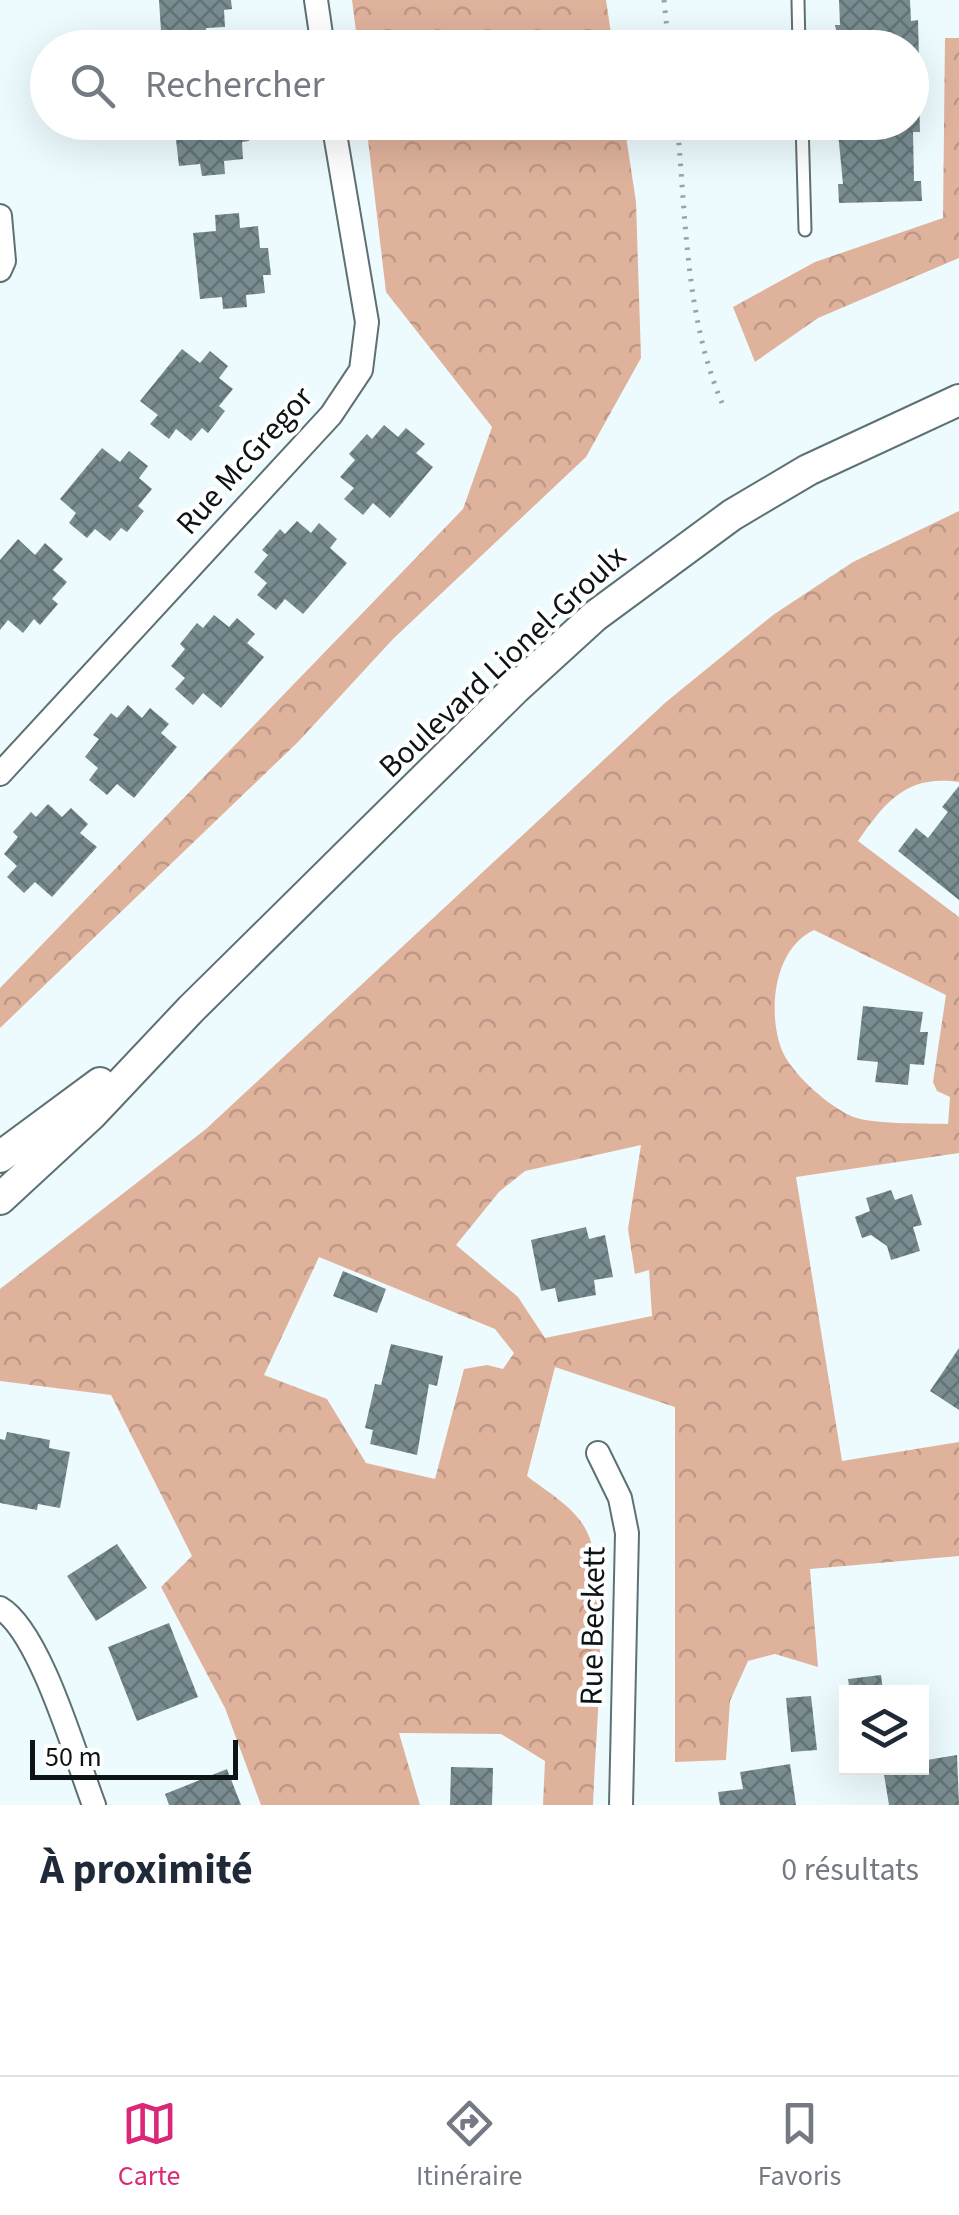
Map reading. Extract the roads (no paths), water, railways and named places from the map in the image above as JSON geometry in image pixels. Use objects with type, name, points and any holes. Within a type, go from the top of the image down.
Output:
[{"type":"main road","name":"Boulevard Lionel-Groulx","points":[[0,1199],[91,1115],[191,1009],[515,689],[652,570],[808,470],[959,400]]},
{"type":"main road","name":"Boulevard Lionel-Groulx","points":[[0,1157],[80,1100],[191,1009]]},
{"type":"street","points":[[316,0],[320,30]]},
{"type":"street","name":"Rue McGregor","points":[[0,774],[331,415],[362,370],[365,304],[336,140]]},
{"type":"street","points":[[0,216],[4,261],[0,270]]},
{"type":"street","name":"Rue Beckett","points":[[598,1453],[620,1498],[627,1534],[621,1805]]},
{"type":"street","points":[[0,1608],[18,1620],[34,1648],[94,1805]]},
{"type":"lane","points":[[798,0],[799,30]]},
{"type":"lane","points":[[802,140],[805,230]]}]
